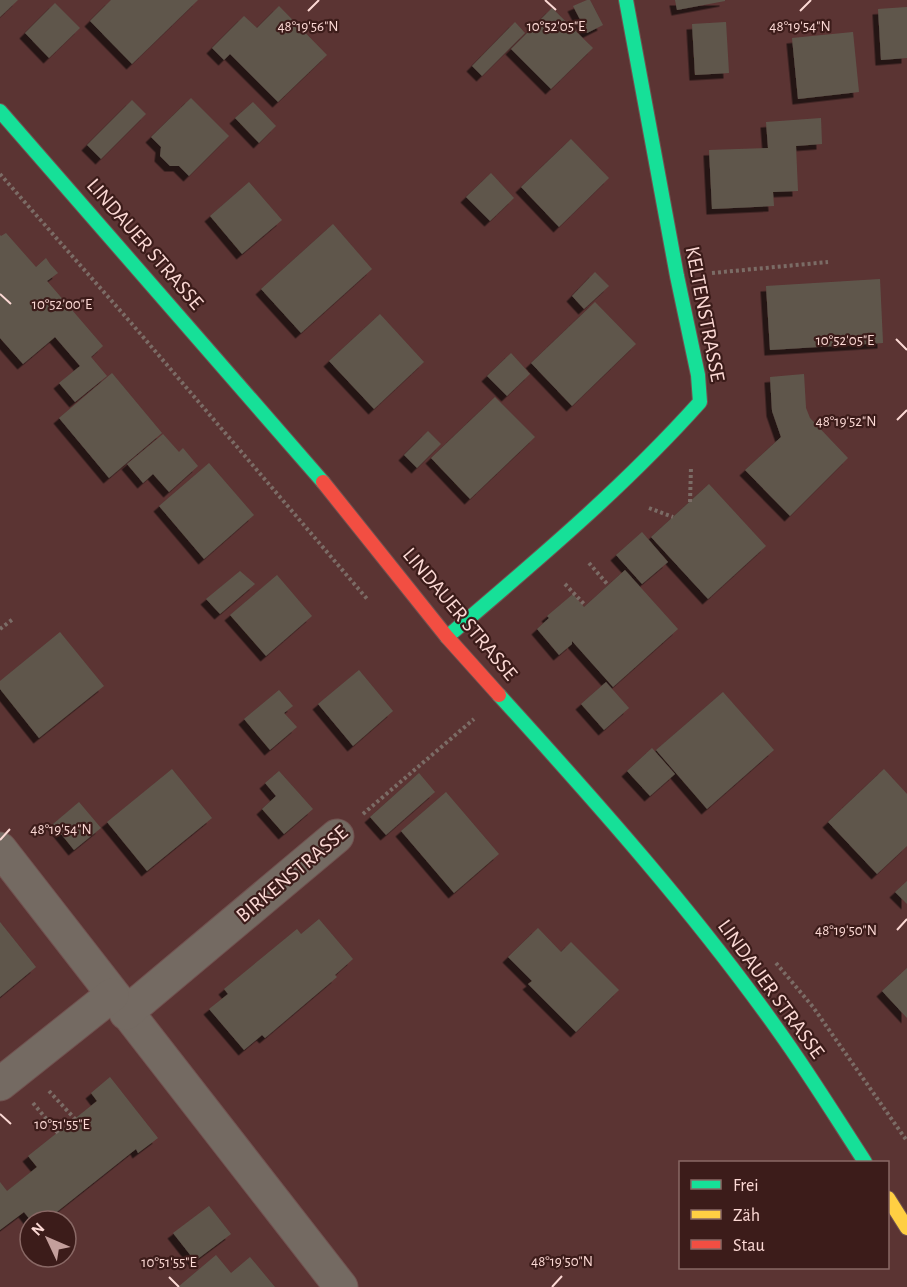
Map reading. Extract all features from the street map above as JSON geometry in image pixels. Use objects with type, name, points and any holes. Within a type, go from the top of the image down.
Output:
[{"type":"street","name":"KELTENSTRASSE","points":[[447,637],[541,557],[624,480],[672,434],[700,402],[698,375],[677,276],[626,0]]},
{"type":"street","name":"LINDAUER STRASSE","points":[[0,111],[349,512],[447,637],[577,781],[697,924],[780,1033],[863,1161]]},
{"type":"street","name":"BIRKENSTRASSE","points":[[0,1084],[119,1004],[337,836]]},
{"type":"street","points":[[0,849],[340,1287]]},
{"type":"street","points":[[889,1200],[907,1228]]},
{"type":"path","points":[[0,174],[132,324],[371,604]]},
{"type":"path","points":[[677,276],[828,262]]},
{"type":"path","points":[[0,629],[12,619]]},
{"type":"path","name":"BIRKENSTRASSE","points":[[337,836],[472,721],[464,712]]},
{"type":"building","points":[[0,0],[18,0],[0,17]]},
{"type":"building","points":[[111,0],[198,0],[132,64],[90,21]]},
{"type":"building","points":[[590,0],[603,25],[587,33],[573,6]]},
{"type":"building","points":[[675,0],[725,0],[725,1],[677,10]]},
{"type":"building","points":[[55,3],[80,28],[49,58],[25,33]]},
{"type":"building","points":[[279,6],[327,55],[278,102],[230,54],[224,60],[212,48],[244,16],[257,28]]},
{"type":"building","points":[[907,7],[907,58],[881,60],[878,9]]},
{"type":"building","points":[[552,8],[593,48],[551,89],[511,49]]},
{"type":"building","points":[[515,22],[525,33],[482,76],[472,66]]},
{"type":"building","points":[[726,22],[729,73],[695,75],[692,24]]},
{"type":"building","points":[[853,32],[859,92],[798,99],[792,38]]},
{"type":"building","points":[[191,98],[229,136],[189,176],[179,166],[170,166],[160,156],[161,147],[151,137]]},
{"type":"building","points":[[132,100],[146,114],[101,159],[87,145]]},
{"type":"building","points":[[253,102],[276,126],[259,143],[235,118]]},
{"type":"building","points":[[821,118],[822,144],[796,146],[798,191],[773,192],[774,206],[712,209],[709,150],[768,148],[766,122]]},
{"type":"building","points":[[571,139],[609,178],[559,227],[521,187]]},
{"type":"building","points":[[491,173],[514,198],[490,221],[466,197]]},
{"type":"building","points":[[249,182],[282,220],[242,254],[210,216]]},
{"type":"building","points":[[333,224],[372,269],[301,333],[261,289]]},
{"type":"building","points":[[6,233],[36,267],[46,258],[58,273],[47,281],[103,346],[91,357],[107,376],[75,402],[59,383],[80,366],[55,337],[23,364],[0,338],[0,235]]},
{"type":"building","points":[[595,272],[609,286],[584,309],[572,296]]},
{"type":"building","points":[[880,279],[883,343],[770,350],[766,286]]},
{"type":"building","points":[[595,302],[636,344],[572,406],[531,363]]},
{"type":"building","points":[[380,314],[424,362],[374,409],[329,361]]},
{"type":"building","points":[[511,353],[530,374],[507,396],[487,376]]},
{"type":"building","points":[[112,373],[162,433],[109,478],[59,418]]},
{"type":"building","points":[[804,374],[806,408],[810,418],[848,458],[790,516],[745,470],[781,437],[772,411],[770,377]]},
{"type":"building","points":[[495,397],[535,437],[470,499],[431,458]]},
{"type":"building","points":[[428,431],[441,444],[417,468],[404,455]]},
{"type":"building","points":[[163,434],[179,452],[183,448],[198,466],[169,492],[153,474],[143,483],[127,464]]},
{"type":"building","points":[[209,463],[254,515],[204,559],[159,506]]},
{"type":"building","points":[[709,484],[766,546],[708,599],[651,537]]},
{"type":"building","points":[[642,532],[668,562],[642,584],[616,555]]},
{"type":"building","points":[[625,570],[678,629],[613,687],[572,641],[572,644],[559,655],[537,629],[549,618],[547,616],[573,594],[584,607]]},
{"type":"building","points":[[240,571],[255,584],[220,614],[206,599]]},
{"type":"building","points":[[277,575],[312,616],[266,656],[230,615]]},
{"type":"building","points":[[60,632],[104,686],[39,738],[0,689],[0,681]]},
{"type":"building","points":[[359,670],[393,711],[353,746],[318,704]]},
{"type":"building","points":[[606,682],[629,708],[604,730],[581,704]]},
{"type":"building","points":[[279,690],[293,706],[284,713],[297,727],[270,750],[244,719]]},
{"type":"building","points":[[723,692],[774,750],[707,809],[656,750]]},
{"type":"building","points":[[652,748],[675,774],[650,796],[627,771]]},
{"type":"building","points":[[172,769],[212,818],[147,871],[107,822]]},
{"type":"building","points":[[884,769],[907,794],[907,846],[877,874],[828,822]]},
{"type":"building","points":[[279,771],[313,809],[284,834],[262,809],[276,796],[265,783]]},
{"type":"building","points":[[419,773],[435,792],[386,835],[370,817]]},
{"type":"building","points":[[446,792],[499,854],[454,893],[401,831]]},
{"type":"building","points":[[79,802],[101,828],[74,850],[53,824]]},
{"type":"building","points":[[907,881],[907,904],[895,892]]},
{"type":"building","points":[[319,919],[353,959],[335,975],[337,977],[265,1038],[262,1035],[244,1050],[209,1009],[228,994],[224,989],[297,929],[301,934]]},
{"type":"building","points":[[0,922],[36,967],[0,997]]},
{"type":"building","points":[[538,928],[561,952],[571,942],[619,990],[576,1032],[528,984],[532,981],[508,957]]},
{"type":"building","points":[[907,968],[907,1018],[882,991]]},
{"type":"building","points":[[110,1077],[158,1138],[138,1153],[136,1149],[61,1209],[18,1209],[18,1216],[0,1230],[0,1182],[7,1191],[37,1167],[28,1156],[97,1101],[91,1093]]},
{"type":"building","points":[[209,1206],[231,1234],[195,1261],[173,1233]]},
{"type":"building","points":[[216,1255],[231,1273],[250,1257],[275,1287],[178,1287]]},
{"type":"traffic: fast","points":[[447,637],[609,494],[671,434],[700,402],[698,375],[677,276],[626,0]]},
{"type":"traffic: fast","points":[[0,111],[323,482]]},
{"type":"traffic: fast","points":[[499,695],[609,818],[714,945],[791,1049],[864,1161]]},
{"type":"traffic: slow","points":[[889,1200],[907,1228]]},
{"type":"traffic: jam","points":[[323,482],[447,637],[499,695]]}]
